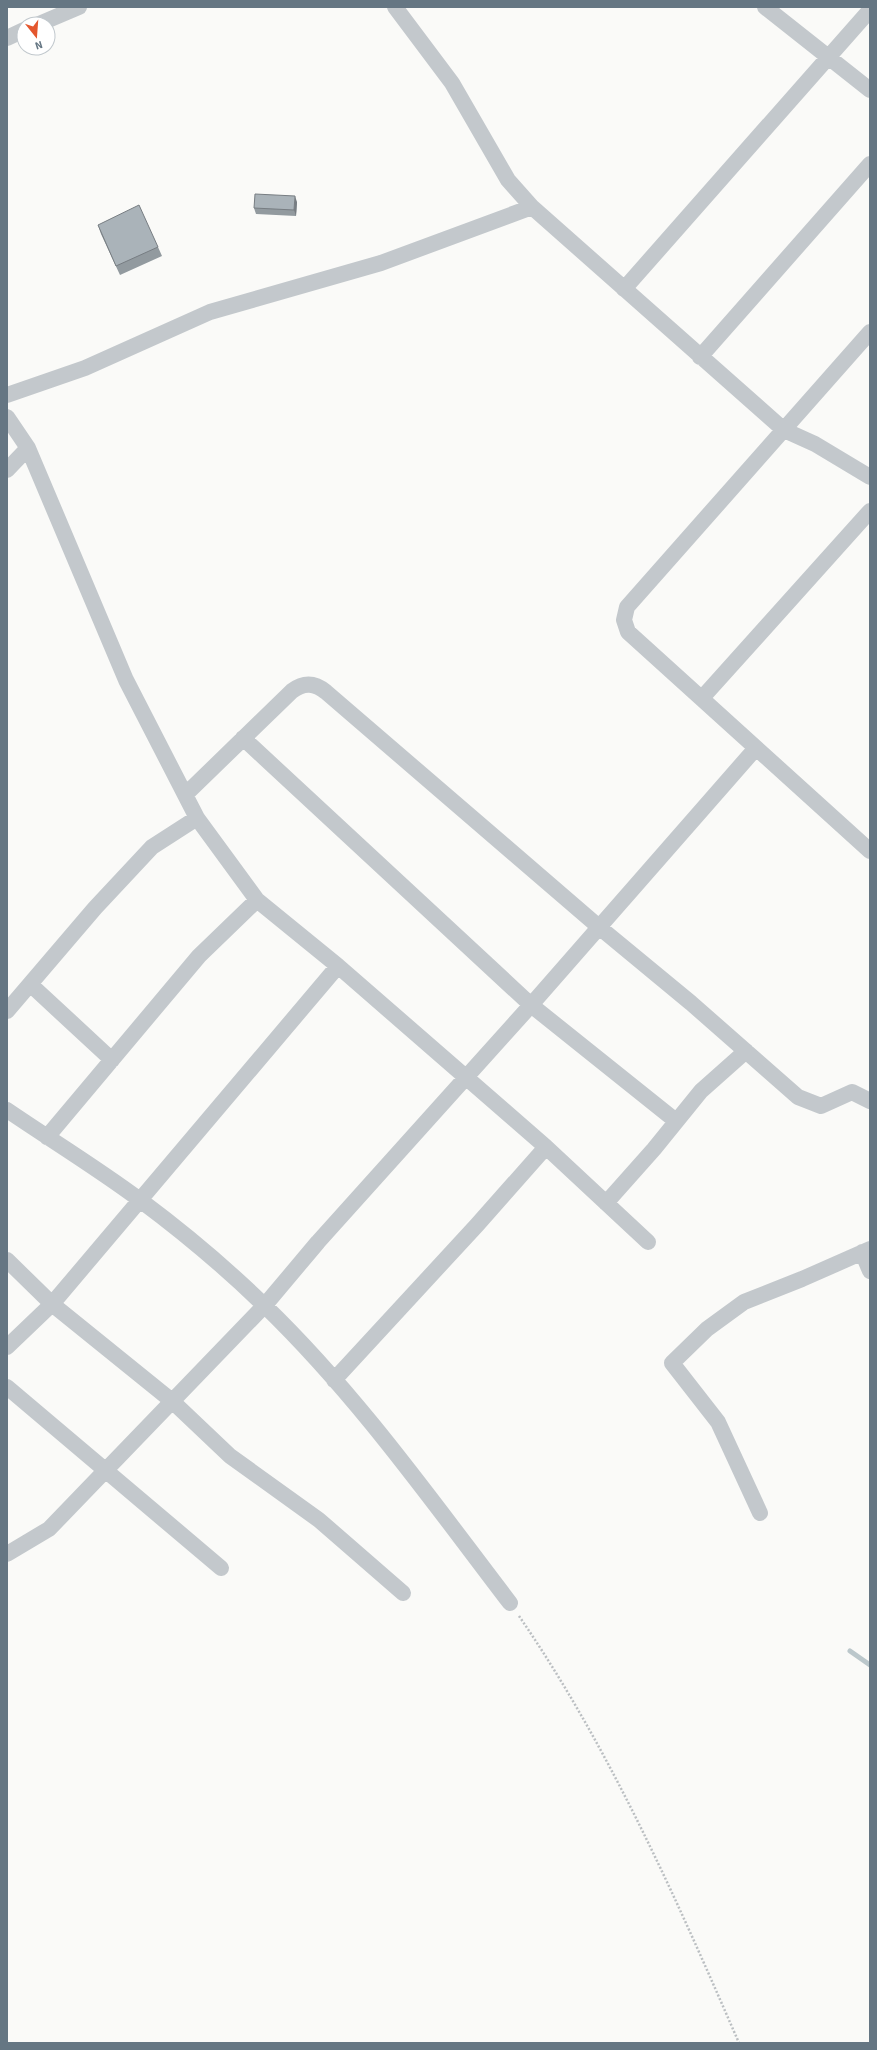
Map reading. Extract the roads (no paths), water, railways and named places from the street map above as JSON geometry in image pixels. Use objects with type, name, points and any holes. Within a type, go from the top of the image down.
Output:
[{"type":"street","points":[[52,12],[79,7]]},
{"type":"street","points":[[395,7],[452,84],[508,180],[532,207],[784,430],[815,444],[870,478]]},
{"type":"street","points":[[765,7],[870,90]]},
{"type":"street","points":[[624,288],[870,10]]},
{"type":"street","points":[[700,357],[870,164]]},
{"type":"street","points":[[7,395],[85,368],[210,312],[381,263],[532,207]]},
{"type":"street","points":[[870,332],[624,613],[625,626],[628,632],[870,852]]},
{"type":"street","points":[[7,417],[28,448],[126,680],[197,818],[257,900],[338,966],[546,1147],[648,1242]]},
{"type":"street","points":[[7,470],[28,448]]},
{"type":"street","points":[[702,698],[870,512]]},
{"type":"street","points":[[186,794],[298,687],[304,684],[316,686],[332,697],[798,1097],[821,1106],[852,1092],[870,1101]]},
{"type":"street","points":[[243,738],[532,1005],[676,1121]]},
{"type":"street","points":[[7,1554],[49,1529],[265,1305],[318,1242],[532,1005],[756,748]]},
{"type":"street","points":[[7,1011],[95,908],[152,847],[197,818]]},
{"type":"street","points":[[47,1138],[199,956],[257,900]]},
{"type":"street","points":[[7,1348],[52,1304],[139,1199],[338,966]]},
{"type":"street","points":[[30,984],[112,1060]]},
{"type":"street","points":[[606,1203],[701,1091],[746,1051]]},
{"type":"street","points":[[7,1110],[139,1199],[199,1247],[265,1305],[334,1380],[408,1468],[510,1603]]},
{"type":"street","points":[[334,1380],[477,1225],[546,1147]]},
{"type":"street","points":[[760,1513],[718,1422],[672,1363],[707,1329],[744,1302],[802,1279],[866,1250],[870,1271]]},
{"type":"street","points":[[7,1260],[52,1304],[172,1401],[230,1456],[319,1520],[403,1593]]},
{"type":"street","points":[[7,1387],[106,1469],[221,1568]]},
{"type":"waterway","points":[[850,1651],[870,1665]]}]
